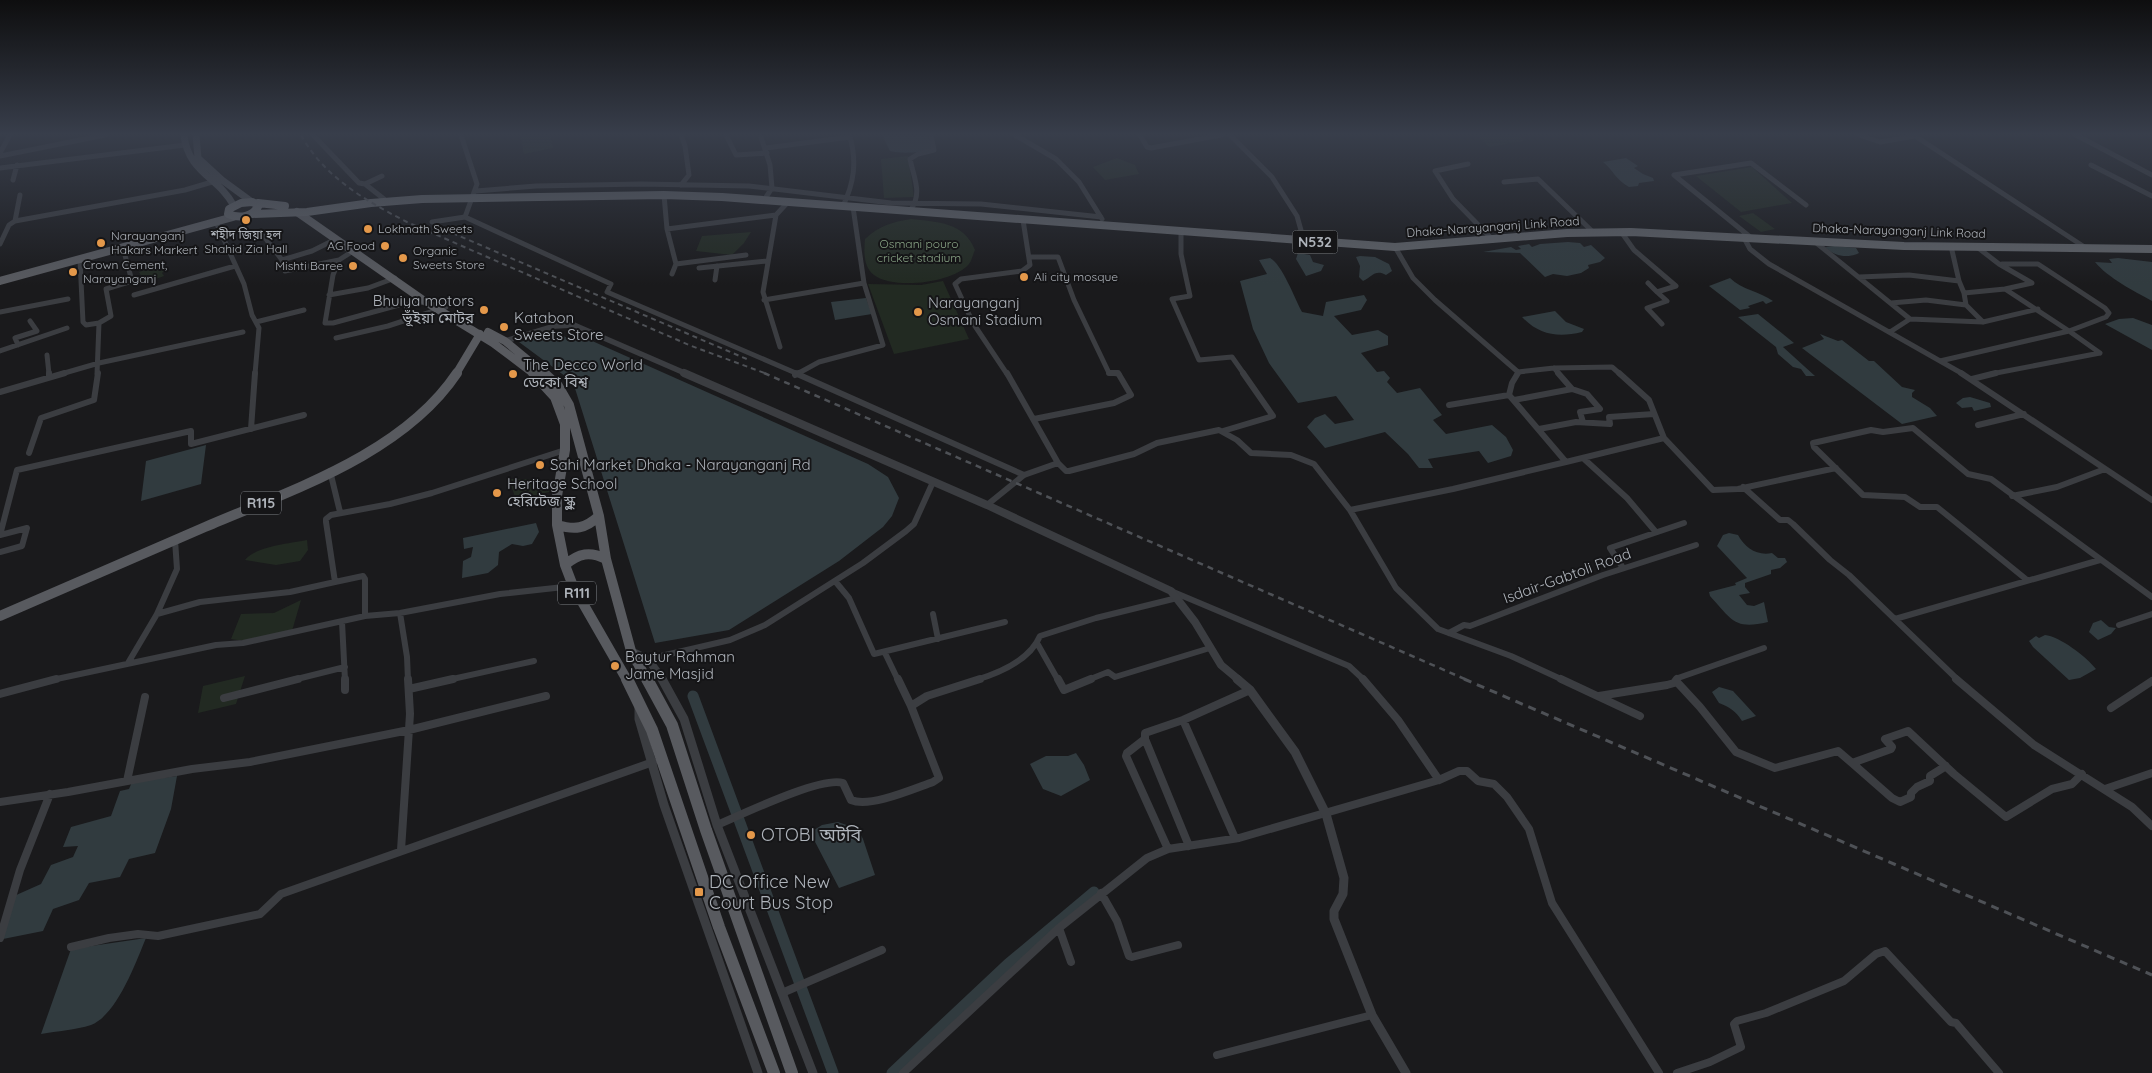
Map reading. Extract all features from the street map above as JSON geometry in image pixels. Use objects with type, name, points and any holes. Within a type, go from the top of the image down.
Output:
[{"type":"highway","name":"Dhaka-Narayanganj Link Road","points":[[230,215],[422,199],[664,195],[764,200],[1023,220],[1106,224],[1395,247],[1428,247],[1592,232],[1746,236],[1814,241],[1978,247],[2152,249]]},
{"type":"highway","name":"Dhaka-Narayanganj Link Road","points":[[234,206],[255,202],[302,210],[384,199],[425,196],[474,197]]},
{"type":"highway","points":[[252,214],[260,205],[255,202]]},
{"type":"highway","points":[[230,215],[234,206]]},
{"type":"main road","points":[[215,185],[230,198],[234,206]]},
{"type":"main road","points":[[230,185],[255,202]]},
{"type":"main road","name":"Dhaka-Narayanganj Link Road","points":[[302,210],[336,239],[395,278],[426,302],[443,308],[505,342],[549,377],[558,386],[566,400],[572,416],[598,516],[606,559],[631,651],[672,725],[706,830],[792,1073]]},
{"type":"main road","name":"Dhaka-Narayanganj Link Road","points":[[302,210],[529,369],[555,397],[565,419],[565,450],[559,480],[557,525],[565,565],[573,586],[639,703],[663,759],[719,927],[774,1073]]},
{"type":"main road","points":[[0,281],[216,222],[230,215]]},
{"type":"main road","points":[[0,277],[230,215]]},
{"type":"main road","name":"R115","points":[[0,616],[330,471],[388,439],[426,409],[444,390],[480,334]]},
{"type":"main road","points":[[557,525],[573,530],[580,529],[587,527],[598,516]]},
{"type":"main road","points":[[565,565],[575,556],[584,553],[594,553],[606,559]]},
{"type":"street","points":[[0,243],[9,225],[15,221],[185,190],[202,185]]},
{"type":"street","points":[[366,185],[384,199]]},
{"type":"street","points":[[465,217],[474,197],[477,185]]},
{"type":"street","points":[[474,197],[536,186],[670,185]]},
{"type":"street","points":[[683,185],[772,188],[890,203],[981,204],[1101,217]]},
{"type":"street","points":[[844,206],[850,185]]},
{"type":"street","points":[[910,211],[917,202],[917,185]]},
{"type":"street","points":[[1081,185],[1106,224]]},
{"type":"street","points":[[1277,185],[1291,204],[1301,224],[1304,241]]},
{"type":"street","points":[[1445,185],[1454,199],[1494,240]]},
{"type":"street","points":[[1544,185],[1592,232]]},
{"type":"street","points":[[1686,185],[1746,236],[1745,244],[1752,252],[1972,379],[2152,500]]},
{"type":"street","points":[[1780,185],[1806,205]]},
{"type":"street","points":[[1989,185],[2086,248]]},
{"type":"street","points":[[2130,185],[2152,196]]},
{"type":"street","points":[[764,200],[772,188]]},
{"type":"street","points":[[15,221],[20,195]]},
{"type":"street","points":[[664,195],[667,229],[676,264],[672,274]]},
{"type":"street","points":[[780,347],[763,292],[776,215],[788,202]]},
{"type":"street","points":[[795,375],[819,362],[883,345],[864,283],[853,207]]},
{"type":"street","points":[[667,229],[776,215]]},
{"type":"street","points":[[432,222],[465,217],[611,284],[612,286],[607,292],[766,360],[795,375],[1024,475]]},
{"type":"street","points":[[1023,220],[1030,265],[1022,271],[961,279],[955,284],[973,323],[1014,384],[1058,464],[1066,471],[1136,454],[1154,444],[1184,436],[1214,430],[1223,431],[1272,418],[1232,357],[1199,360],[1172,299],[1190,296],[1181,254],[1181,230]]},
{"type":"street","points":[[216,222],[244,284],[259,336],[255,353],[250,429]]},
{"type":"street","points":[[1622,233],[1634,250],[1676,286],[1657,292]]},
{"type":"street","points":[[263,235],[282,260],[285,271],[339,260],[353,251]]},
{"type":"street","points":[[282,260],[312,251],[336,239]]},
{"type":"street","points":[[1814,241],[1910,319]]},
{"type":"street","points":[[1951,246],[1966,305],[1983,322]]},
{"type":"street","points":[[1395,247],[1414,278],[1435,300],[1518,372],[1554,368],[1612,367],[1649,400],[1664,438],[1713,490],[1813,475],[1836,468]]},
{"type":"street","points":[[1964,293],[2032,283],[1999,264],[1978,247]]},
{"type":"street","points":[[80,260],[83,322],[85,325],[99,323],[111,316],[106,289],[132,281],[122,248]]},
{"type":"street","points":[[676,264],[746,255]]},
{"type":"street","points":[[1030,257],[1058,257],[1074,300],[1109,373],[1118,373],[1131,395],[1114,403],[1034,419]]},
{"type":"street","points":[[339,260],[333,275],[325,323],[399,305],[426,302]]},
{"type":"street","points":[[699,268],[767,261]]},
{"type":"street","points":[[1940,361],[2101,320],[2109,313],[2105,308],[2038,264],[1999,264]]},
{"type":"street","points":[[134,294],[236,266]]},
{"type":"street","points":[[715,280],[717,266]]},
{"type":"street","points":[[1859,278],[1884,274],[1904,274],[1959,281]]},
{"type":"street","points":[[329,295],[368,288],[395,278]]},
{"type":"street","points":[[764,300],[864,283]]},
{"type":"street","points":[[1648,283],[1667,301],[1648,306],[1647,310],[1662,324]]},
{"type":"street","points":[[1972,379],[2012,369],[2100,353],[2005,288]]},
{"type":"street","points":[[0,312],[68,298]]},
{"type":"street","points":[[1891,303],[1926,300],[1966,305]]},
{"type":"street","points":[[336,338],[388,326],[443,308]]},
{"type":"street","points":[[1890,332],[1910,319],[1983,322],[2038,309]]},
{"type":"street","points":[[256,322],[304,310]]},
{"type":"street","points":[[18,345],[15,338],[37,330],[30,322]]},
{"type":"street","points":[[29,453],[41,418],[94,401],[99,364],[99,323]]},
{"type":"street","points":[[505,342],[554,326],[574,325],[987,505],[1168,589],[1349,666],[1372,687],[1394,713],[1439,780]]},
{"type":"street","points":[[0,351],[67,328]]},
{"type":"street","points":[[0,392],[49,376],[243,332]]},
{"type":"street","points":[[47,356],[49,376]]},
{"type":"street","points":[[1554,368],[1572,389]]},
{"type":"street","points":[[1518,372],[1512,383],[1512,397],[1566,462]]},
{"type":"street","points":[[1449,406],[1572,389],[1588,394],[1600,409],[1580,412],[1584,422]]},
{"type":"street","points":[[1539,429],[1561,423],[1610,424],[1609,417],[1654,414]]},
{"type":"street","points":[[1978,425],[2024,414]]},
{"type":"street","points":[[0,552],[22,546],[28,528],[0,535],[17,470],[191,431],[191,444],[304,415]]},
{"type":"street","points":[[2026,580],[1937,507],[1920,507],[1905,497],[1865,496],[1813,443],[1871,430],[1883,432],[1909,428],[1968,474],[1976,478],[1986,477],[1990,479],[2152,597]]},
{"type":"street","points":[[1223,431],[1251,453],[1291,455],[1314,464],[1350,510],[1396,588],[1438,629],[1511,656],[1640,716]]},
{"type":"street","points":[[1350,510],[1453,489],[1664,438]]},
{"type":"street","points":[[335,582],[326,519],[340,512],[390,504],[432,493],[565,450]]},
{"type":"street","points":[[1583,458],[1627,498],[1655,532]]},
{"type":"street","points":[[987,505],[1024,475],[1058,464]]},
{"type":"street","points":[[2012,496],[2057,486],[2105,469]]},
{"type":"street","points":[[330,471],[340,512]]},
{"type":"street","points":[[648,659],[730,640],[765,625],[836,581],[914,524],[933,482]]},
{"type":"street","points":[[1743,487],[1780,520],[1788,520],[1793,524],[1956,679],[2034,745],[2132,807],[2152,826]]},
{"type":"street","points":[[1623,568],[1610,548],[1684,523]]},
{"type":"street","points":[[128,663],[157,614],[177,569],[175,540]]},
{"type":"street","name":"Isdair-Gabtoli Road","points":[[1449,633],[1464,625],[1470,626],[1623,568],[1696,545]]},
{"type":"street","points":[[1895,619],[2100,560]]},
{"type":"street","points":[[157,614],[200,602],[290,592],[363,576],[365,579],[365,616]]},
{"type":"street","points":[[836,581],[849,598],[872,653],[876,655],[1006,622]]},
{"type":"street","points":[[0,694],[79,673],[216,645],[243,643],[365,616],[400,613],[500,594],[573,586]]},
{"type":"street","points":[[1168,589],[1195,622],[1221,665],[1250,690],[1295,752],[1326,814],[1344,878],[1343,894],[1334,912],[1334,919],[1372,1015],[1406,1073]]},
{"type":"street","points":[[911,706],[927,696],[989,676],[1014,664],[1038,643],[1040,636],[1177,598]]},
{"type":"street","points":[[400,613],[407,657],[409,689],[409,730],[401,850]]},
{"type":"street","points":[[933,614],[938,639]]},
{"type":"street","points":[[2119,625],[2152,614]]},
{"type":"street","points":[[342,622],[345,690]]},
{"type":"street","points":[[1038,643],[1064,690],[1108,672],[1115,677],[1210,648]]},
{"type":"street","points":[[1599,696],[1667,685],[1678,678],[1764,648]]},
{"type":"street","points":[[631,651],[648,659],[667,686],[684,720],[717,825],[786,991],[813,1073]]},
{"type":"street","points":[[717,825],[750,813],[788,795],[837,781],[844,784],[851,800],[858,803],[888,797],[933,782],[938,778],[911,706],[885,653]]},
{"type":"street","points":[[409,689],[534,661]]},
{"type":"street","points":[[224,698],[344,668]]},
{"type":"street","points":[[1676,681],[1736,752],[1775,768],[1838,751],[1892,798],[1900,802],[1907,800],[1917,787],[1930,781],[1930,776],[1946,766]]},
{"type":"street","points":[[2111,708],[2152,681]]},
{"type":"street","points":[[1189,846],[1145,739],[1145,733],[1147,730],[1183,720],[1250,690]]},
{"type":"street","points":[[0,802],[192,769],[250,762],[409,730],[546,696]]},
{"type":"street","points":[[127,780],[145,697]]},
{"type":"street","points":[[639,703],[639,719],[664,804],[758,1073]]},
{"type":"street","points":[[1183,720],[1235,838]]},
{"type":"street","points":[[1852,763],[1891,749],[1892,747],[1885,739],[1906,730],[1910,731],[1946,766],[2006,817],[2052,789],[2072,784],[2082,774]]},
{"type":"street","points":[[1145,739],[1127,753],[1126,756],[1168,849]]},
{"type":"street","points":[[71,947],[109,938],[138,934],[158,936],[260,914],[281,894],[653,762]]},
{"type":"street","points":[[903,1073],[1059,928],[1147,858],[1168,849],[1235,838],[1326,814],[1429,785],[1459,771],[1467,771],[1478,781],[1494,784],[1507,797],[1529,829],[1552,903],[1659,1073]]},
{"type":"street","points":[[2105,789],[2152,774]]},
{"type":"street","points":[[0,938],[20,870],[50,794]]},
{"type":"street","points":[[1101,893],[1117,921],[1129,956],[1178,945]]},
{"type":"street","points":[[1059,928],[1071,962]]},
{"type":"street","points":[[786,991],[882,950]]},
{"type":"street","points":[[1677,1073],[1694,1071],[1741,1047],[1734,1024],[1737,1021],[1766,1013],[1844,981],[1876,954],[1885,951],[1951,1022],[1956,1023],[1998,1073]]},
{"type":"street","points":[[1217,1055],[1372,1015]]},
{"type":"green space","points":[[883,185],[912,185],[914,197],[884,198]]},
{"type":"green space","points":[[1707,185],[1772,185],[1792,203],[1741,212]]},
{"type":"green space","points":[[1753,213],[1775,229],[1761,232],[1739,216]]},
{"type":"green space","name":"Osmani pouro cricket stadium","points":[[911,219],[949,225],[964,234],[975,250],[969,264],[961,271],[950,276],[923,282],[909,283],[883,280],[870,272],[866,263],[865,239],[886,225]]},
{"type":"green space","points":[[751,232],[744,243],[732,255],[696,251],[702,236]]},
{"type":"green space","points":[[164,264],[164,267],[168,267],[162,273],[164,276],[145,283],[139,272]]},
{"type":"green space","name":"Narayanganj Osmani Stadium","points":[[943,281],[969,339],[894,354],[868,284],[921,285]]},
{"type":"green space","points":[[565,477],[566,488],[516,500],[509,479],[536,479],[546,482]]},
{"type":"green space","points":[[307,540],[308,550],[300,561],[276,565],[245,560],[264,549]]},
{"type":"green space","points":[[301,600],[292,631],[244,641],[231,639],[241,614],[274,613]]},
{"type":"green space","points":[[245,676],[236,704],[198,713],[203,686]]},
{"type":"shaded area","points":[[1580,243],[1584,247],[1591,245],[1605,258],[1600,262],[1588,265],[1589,268],[1581,273],[1567,276],[1553,274],[1545,277],[1520,253],[1483,252],[1511,247],[1516,250],[1521,249],[1518,246],[1529,244],[1532,247],[1540,244]]},
{"type":"shaded area","points":[[1825,247],[1856,248],[1859,253],[1841,256],[1832,253]]},
{"type":"shaded area","points":[[1298,253],[1310,255],[1313,262],[1324,265],[1321,271],[1306,276],[1296,259]]},
{"type":"shaded area","points":[[1356,257],[1375,257],[1389,264],[1392,271],[1386,275],[1376,273],[1363,281],[1359,277],[1360,266]]},
{"type":"shaded area","points":[[1270,258],[1284,274],[1302,312],[1323,316],[1326,302],[1364,295],[1367,300],[1361,310],[1334,316],[1352,335],[1378,330],[1388,336],[1388,345],[1361,353],[1377,372],[1384,371],[1390,378],[1387,382],[1397,393],[1420,388],[1442,415],[1433,420],[1446,434],[1492,425],[1506,437],[1513,450],[1511,456],[1488,463],[1479,451],[1428,459],[1433,468],[1419,468],[1408,454],[1385,432],[1325,448],[1307,427],[1315,418],[1325,414],[1335,424],[1354,420],[1336,396],[1298,403],[1269,363],[1253,329],[1240,281],[1267,274],[1259,260]]},
{"type":"shaded area","points":[[2118,258],[2152,262],[2152,301],[2114,279],[2095,262],[2112,263],[2109,259]]},
{"type":"shaded area","points":[[1730,278],[1773,301],[1766,304],[1763,301],[1748,306],[1750,308],[1740,310],[1709,286]]},
{"type":"shaded area","points":[[866,298],[872,314],[835,320],[831,302]]},
{"type":"shaded area","points":[[1555,311],[1566,322],[1584,329],[1582,332],[1565,335],[1549,334],[1535,328],[1522,317]]},
{"type":"shaded area","points":[[1758,314],[1794,343],[1783,347],[1815,376],[1806,376],[1801,369],[1793,367],[1778,354],[1776,347],[1738,317]]},
{"type":"shaded area","points":[[2133,318],[2152,325],[2152,350],[2105,324],[2119,319]]},
{"type":"shaded area","points":[[556,334],[569,338],[581,336],[868,464],[888,477],[899,498],[892,516],[883,527],[839,561],[729,630],[655,643],[573,382],[519,342]]},
{"type":"shaded area","points":[[1820,334],[1838,341],[1842,340],[1869,361],[1874,361],[1902,387],[1915,390],[1912,393],[1912,397],[1930,408],[1937,416],[1902,424],[1802,348],[1824,339]]},
{"type":"shaded area","points":[[1970,397],[1990,403],[1991,407],[1974,411],[1972,407],[1962,408],[1956,403],[1963,398]]},
{"type":"shaded area","points":[[206,445],[201,484],[141,501],[146,461]]},
{"type":"shaded area","points":[[536,523],[539,532],[532,544],[523,546],[512,544],[499,552],[498,565],[488,573],[462,578],[463,561],[471,557],[473,547],[464,549],[463,538]]},
{"type":"shaded area","points":[[1729,533],[1738,535],[1744,544],[1756,552],[1772,553],[1778,558],[1785,558],[1787,562],[1780,568],[1771,570],[1771,574],[1745,583],[1745,587],[1750,593],[1739,595],[1747,605],[1754,606],[1764,602],[1768,622],[1748,625],[1734,621],[1710,596],[1709,592],[1736,585],[1735,583],[1747,578],[1717,546],[1723,535]]},
{"type":"shaded area","points":[[2101,620],[2109,627],[2116,628],[2111,634],[2098,640],[2089,632],[2093,623]]},
{"type":"shaded area","points":[[2045,635],[2058,639],[2072,648],[2096,669],[2080,678],[2069,680],[2033,647],[2029,641],[2036,636],[2039,638]]},
{"type":"shaded area","points":[[1719,687],[1733,691],[1756,716],[1742,721],[1732,710],[1719,703],[1712,692]]},
{"type":"shaded area","points":[[1076,753],[1084,765],[1090,780],[1061,796],[1043,789],[1030,764],[1046,756],[1068,756]]},
{"type":"shaded area","points":[[177,776],[171,809],[155,853],[129,859],[120,877],[89,883],[79,900],[53,909],[43,931],[3,939],[14,896],[41,884],[51,865],[73,857],[78,846],[63,847],[71,827],[111,816],[120,791],[129,789],[132,782]]},
{"type":"shaded area","points":[[838,822],[858,829],[875,875],[839,888],[812,836],[814,830],[822,825]]},
{"type":"shaded area","points":[[146,938],[124,987],[109,1011],[91,1025],[41,1034],[71,949]]},
{"type":"waterway","points":[[693,696],[833,1073]]},
{"type":"waterway","points":[[892,1073],[1008,964],[1094,892]]},
{"type":"railway","points":[[346,185],[407,222],[689,345],[767,374]]},
{"type":"railway","points":[[436,226],[749,360]]},
{"type":"railway","points":[[764,373],[1467,680]]},
{"type":"railway","points":[[1464,679],[2152,975]]},
{"type":"place","name":"শহীদ জিয়া হল Shahid Zia Hall","points":[[246,220]]},
{"type":"place","name":"Lokhnath Sweets","points":[[368,229]]},
{"type":"place","name":"Narayanganj Hakars Markert","points":[[101,243]]},
{"type":"place","name":"AG Food","points":[[385,246]]},
{"type":"place","name":"Organic Sweets Store","points":[[403,258]]},
{"type":"place","name":"Mishti Baree","points":[[353,266]]},
{"type":"place","name":"Crown Cement, Narayanganj","points":[[73,272]]},
{"type":"place","name":"Ali city mosque","points":[[1024,277]]},
{"type":"place","name":"Bhuiya motors ভূঁইয়া মোটর","points":[[484,310]]},
{"type":"place","name":"Narayanganj Osmani Stadium","points":[[918,312]]},
{"type":"place","name":"Katabon Sweets Store","points":[[504,327]]},
{"type":"place","name":"The Decco World ডেকো বিশ্ব","points":[[513,374]]},
{"type":"place","name":"Sahi Market Dhaka - Narayanganj Rd","points":[[540,465]]},
{"type":"place","name":"Heritage School হেরিটেজ স্কুল","points":[[497,493]]},
{"type":"place","name":"Baytur Rahman Jame Masjid","points":[[615,666]]},
{"type":"place","name":"OTOBI অটবি","points":[[751,835]]},
{"type":"place","name":"DC Office New Court Bus Stop","points":[[699,892]]}]
